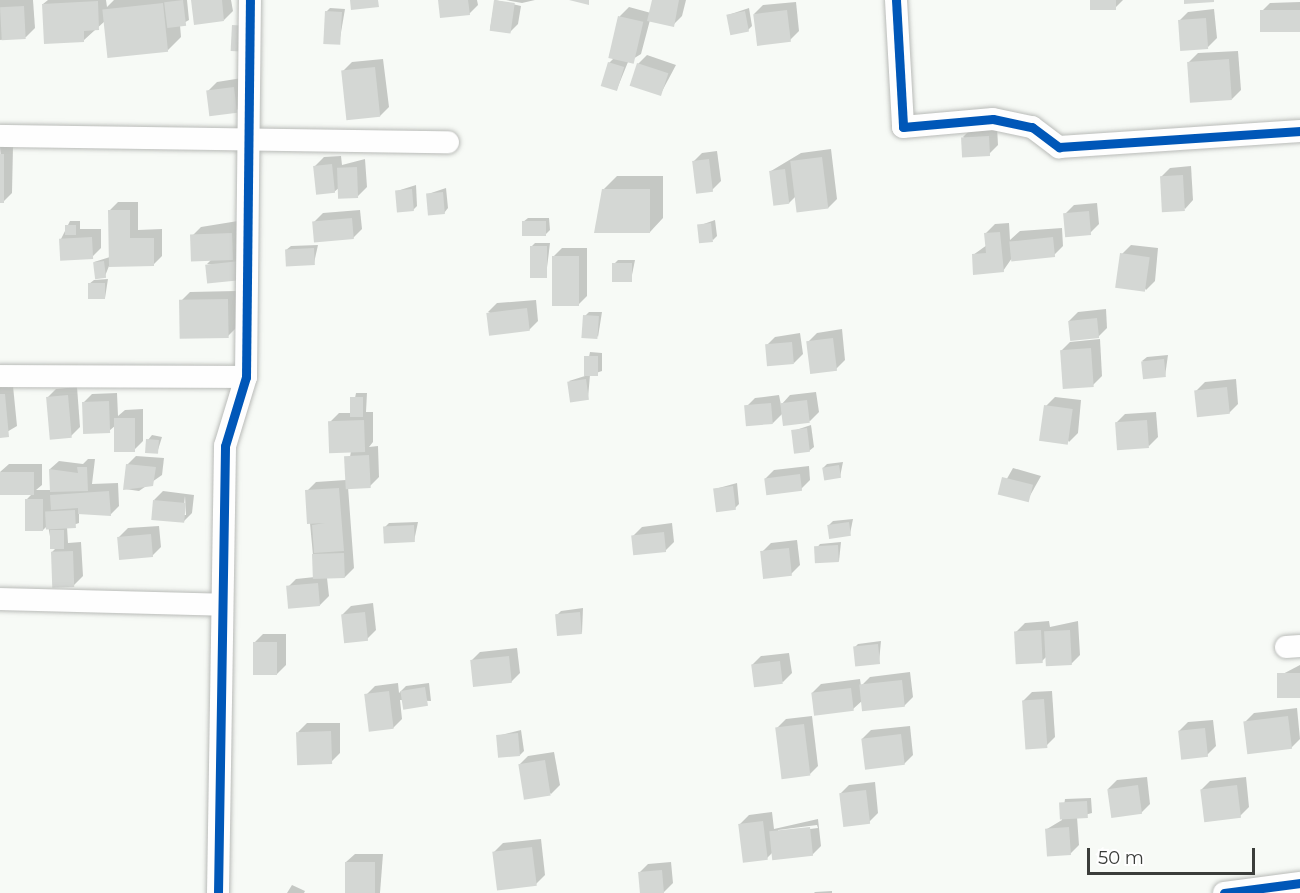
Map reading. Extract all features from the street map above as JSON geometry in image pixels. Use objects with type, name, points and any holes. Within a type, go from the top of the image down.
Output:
[{"type":"street","points":[[218,893],[225,446],[246,377],[250,0]]},
{"type":"street","points":[[897,0],[903,127],[993,119],[1032,127],[1059,147],[1300,131]]},
{"type":"street","points":[[0,136],[448,142]]},
{"type":"street","points":[[0,376],[246,377]]},
{"type":"street","points":[[0,599],[222,604]]},
{"type":"street","points":[[1224,893],[1300,883]]},
{"type":"building","points":[[183,0],[186,26],[167,28],[164,2]]},
{"type":"building","points":[[191,0],[222,0],[224,21],[194,25]]},
{"type":"building","points":[[350,0],[378,0],[379,7],[351,10]]},
{"type":"building","points":[[438,0],[468,0],[470,15],[440,18]]},
{"type":"building","points":[[494,0],[515,3],[510,34],[490,31]]},
{"type":"building","points":[[569,0],[589,0],[589,5]]},
{"type":"building","points":[[652,0],[679,0],[674,27],[647,21]]},
{"type":"building","points":[[1090,0],[1116,0],[1116,10],[1090,10]]},
{"type":"building","points":[[1184,0],[1214,0],[1214,2],[1184,4]]},
{"type":"building","points":[[98,1],[99,30],[84,31],[84,42],[44,44],[42,4]]},
{"type":"building","points":[[163,3],[168,52],[107,58],[102,9]]},
{"type":"building","points":[[24,6],[26,39],[2,40],[0,7]]},
{"type":"building","points":[[787,10],[791,42],[757,46],[753,14]]},
{"type":"building","points":[[1260,10],[1300,10],[1300,32],[1260,32]]},
{"type":"building","points":[[325,11],[342,12],[340,45],[323,44]]},
{"type":"building","points":[[745,11],[749,32],[730,35],[726,15]]},
{"type":"building","points":[[618,16],[643,22],[634,64],[608,58]]},
{"type":"building","points":[[1206,18],[1208,49],[1180,51],[1178,20]]},
{"type":"building","points":[[232,25],[249,26],[248,52],[231,51]]},
{"type":"building","points":[[1229,59],[1232,100],[1190,103],[1187,62]]},
{"type":"building","points":[[608,62],[624,67],[617,91],[601,86]]},
{"type":"building","points":[[637,63],[668,73],[661,96],[630,86]]},
{"type":"building","points":[[375,67],[380,117],[346,120],[341,71]]},
{"type":"building","points":[[234,87],[237,113],[209,116],[206,90]]},
{"type":"building","points":[[989,136],[990,156],[962,157],[961,137]]},
{"type":"building","points":[[0,154],[4,154],[4,203],[0,203]]},
{"type":"building","points":[[822,157],[828,209],[797,213],[790,161]]},
{"type":"building","points":[[709,159],[713,192],[696,194],[692,161]]},
{"type":"building","points":[[332,164],[335,193],[316,195],[313,166]]},
{"type":"building","points":[[357,167],[358,198],[338,199],[337,168]]},
{"type":"building","points":[[785,169],[789,204],[773,206],[769,171]]},
{"type":"building","points":[[1183,175],[1185,211],[1162,212],[1160,176]]},
{"type":"building","points":[[412,189],[414,211],[397,212],[395,190]]},
{"type":"building","points":[[602,189],[650,189],[650,233],[594,233]]},
{"type":"building","points":[[443,192],[445,214],[428,215],[426,193]]},
{"type":"building","points":[[108,210],[130,210],[130,238],[154,238],[154,266],[109,267]]},
{"type":"building","points":[[1089,211],[1091,235],[1065,237],[1063,213]]},
{"type":"building","points":[[352,218],[354,239],[314,242],[312,221]]},
{"type":"building","points":[[522,221],[546,221],[546,236],[522,236]]},
{"type":"building","points":[[711,223],[713,242],[699,243],[697,224]]},
{"type":"building","points":[[65,225],[76,225],[76,235],[65,235]]},
{"type":"building","points":[[1000,232],[1004,272],[973,275],[972,254],[986,253],[984,233]]},
{"type":"building","points":[[232,233],[233,260],[191,261],[190,234]]},
{"type":"building","points":[[92,237],[93,259],[60,261],[59,239]]},
{"type":"building","points":[[1053,237],[1055,257],[1011,261],[1009,242]]},
{"type":"building","points":[[530,246],[547,246],[547,278],[530,278]]},
{"type":"building","points":[[314,248],[315,265],[286,266],[285,250]]},
{"type":"building","points":[[1120,253],[1150,257],[1145,292],[1115,288]]},
{"type":"building","points":[[552,256],[579,256],[579,306],[552,306]]},
{"type":"building","points":[[104,261],[106,278],[95,279],[93,262]]},
{"type":"building","points":[[240,261],[242,280],[207,284],[205,265]]},
{"type":"building","points":[[612,263],[632,263],[632,282],[612,282]]},
{"type":"building","points":[[88,283],[105,283],[105,299],[88,299]]},
{"type":"building","points":[[228,299],[229,338],[180,339],[179,300]]},
{"type":"building","points":[[527,308],[530,331],[489,336],[486,313]]},
{"type":"building","points":[[583,315],[599,316],[597,339],[581,338]]},
{"type":"building","points":[[1097,318],[1099,338],[1070,341],[1068,321]]},
{"type":"building","points":[[833,338],[837,371],[810,374],[806,341]]},
{"type":"building","points":[[792,342],[794,364],[767,366],[765,344]]},
{"type":"building","points":[[1091,348],[1094,387],[1063,389],[1060,350]]},
{"type":"building","points":[[584,356],[598,356],[598,376],[584,376]]},
{"type":"building","points":[[1164,359],[1166,377],[1143,379],[1141,361]]},
{"type":"building","points":[[586,379],[589,400],[570,402],[567,382]]},
{"type":"building","points":[[1227,387],[1230,414],[1197,417],[1194,390]]},
{"type":"building","points":[[0,394],[5,394],[9,437],[0,438]]},
{"type":"building","points":[[68,395],[72,438],[50,440],[46,397]]},
{"type":"building","points":[[350,397],[363,397],[363,417],[350,417]]},
{"type":"building","points":[[807,400],[810,423],[783,426],[780,403]]},
{"type":"building","points":[[109,401],[110,433],[83,434],[82,402]]},
{"type":"building","points":[[771,403],[773,424],[746,426],[744,405]]},
{"type":"building","points":[[1044,405],[1073,409],[1068,445],[1039,441]]},
{"type":"building","points":[[114,418],[135,418],[135,452],[114,452]]},
{"type":"building","points":[[364,420],[365,452],[329,453],[328,421]]},
{"type":"building","points":[[1147,420],[1149,448],[1117,450],[1115,422]]},
{"type":"building","points":[[807,428],[810,452],[794,454],[791,430]]},
{"type":"building","points":[[146,439],[159,440],[158,454],[145,453]]},
{"type":"building","points":[[369,455],[371,488],[346,489],[344,456]]},
{"type":"building","points":[[126,464],[156,467],[153,486],[123,490]]},
{"type":"building","points":[[839,465],[841,478],[824,480],[822,468]]},
{"type":"building","points":[[77,467],[87,467],[88,491],[50,492],[49,469],[78,473]]},
{"type":"building","points":[[0,472],[34,472],[34,495],[0,495]]},
{"type":"building","points":[[800,474],[802,491],[766,495],[764,478]]},
{"type":"building","points":[[1002,477],[1033,485],[1029,502],[998,494]]},
{"type":"building","points":[[733,486],[736,510],[716,512],[713,488]]},
{"type":"building","points":[[339,488],[344,551],[314,553],[312,525],[325,523],[307,524],[305,490]]},
{"type":"building","points":[[109,491],[111,516],[78,514],[78,508],[51,510],[50,495]]},
{"type":"building","points":[[25,499],[43,499],[43,531],[25,531]]},
{"type":"building","points":[[153,500],[186,503],[184,523],[151,520]]},
{"type":"building","points":[[75,510],[76,528],[46,530],[45,512]]},
{"type":"building","points":[[849,522],[851,536],[829,539],[827,525]]},
{"type":"building","points":[[414,525],[415,542],[384,544],[383,527]]},
{"type":"building","points":[[50,530],[64,530],[64,549],[50,549]]},
{"type":"building","points":[[664,532],[666,552],[633,555],[631,535]]},
{"type":"building","points":[[151,534],[153,557],[119,560],[117,537]]},
{"type":"building","points":[[838,545],[839,562],[815,563],[814,546]]},
{"type":"building","points":[[789,548],[792,576],[763,579],[760,551]]},
{"type":"building","points":[[73,551],[74,587],[52,588],[51,552]]},
{"type":"building","points":[[344,553],[345,578],[313,579],[312,554]]},
{"type":"building","points":[[318,583],[320,606],[288,609],[286,586]]},
{"type":"building","points":[[365,612],[368,641],[344,643],[341,615]]},
{"type":"building","points":[[580,612],[582,634],[557,636],[555,614]]},
{"type":"building","points":[[1041,630],[1043,663],[1016,664],[1014,631]]},
{"type":"building","points":[[1070,630],[1072,665],[1046,666],[1044,631]]},
{"type":"building","points":[[253,642],[277,642],[277,675],[253,675]]},
{"type":"building","points":[[878,644],[880,664],[855,667],[853,647]]},
{"type":"building","points":[[509,656],[512,683],[473,687],[470,660]]},
{"type":"building","points":[[780,661],[783,684],[754,687],[751,665]]},
{"type":"building","points":[[1277,673],[1300,673],[1300,698],[1277,698]]},
{"type":"building","points":[[902,680],[905,707],[862,711],[859,684]]},
{"type":"building","points":[[425,687],[428,706],[403,710],[400,691]]},
{"type":"building","points":[[851,688],[854,711],[814,716],[811,693]]},
{"type":"building","points":[[389,691],[394,729],[369,732],[364,694]]},
{"type":"building","points":[[1044,699],[1047,748],[1025,749],[1022,701]]},
{"type":"building","points":[[1288,716],[1292,749],[1247,754],[1243,721]]},
{"type":"building","points":[[804,724],[810,776],[782,779],[775,728]]},
{"type":"building","points":[[1205,728],[1208,757],[1181,760],[1178,731]]},
{"type":"building","points":[[331,731],[332,764],[297,765],[296,732]]},
{"type":"building","points":[[518,733],[520,756],[498,758],[496,735]]},
{"type":"building","points":[[901,734],[905,765],[865,770],[861,739]]},
{"type":"building","points":[[545,760],[551,796],[524,800],[518,764]]},
{"type":"building","points":[[1138,785],[1142,814],[1111,818],[1107,789]]},
{"type":"building","points":[[1237,785],[1241,818],[1204,822],[1200,790]]},
{"type":"building","points":[[866,790],[870,824],[843,827],[839,793]]},
{"type":"building","points":[[1087,801],[1088,818],[1060,819],[1059,802]]},
{"type":"building","points":[[763,821],[768,860],[743,863],[738,824]]},
{"type":"building","points":[[810,827],[813,856],[772,860],[769,831]]},
{"type":"building","points":[[1069,827],[1071,855],[1047,857],[1045,829]]},
{"type":"building","points":[[532,847],[537,886],[497,891],[492,852]]},
{"type":"building","points":[[345,862],[375,862],[375,893],[345,893]]},
{"type":"building","points":[[662,870],[664,893],[640,893],[638,872]]},
{"type":"cycle path","points":[[218,893],[225,446],[246,377],[250,0]]},
{"type":"cycle path","points":[[896,0],[903,127],[993,119],[1032,127],[1059,147],[1300,131]]},
{"type":"cycle path","points":[[1224,893],[1300,883]]}]
